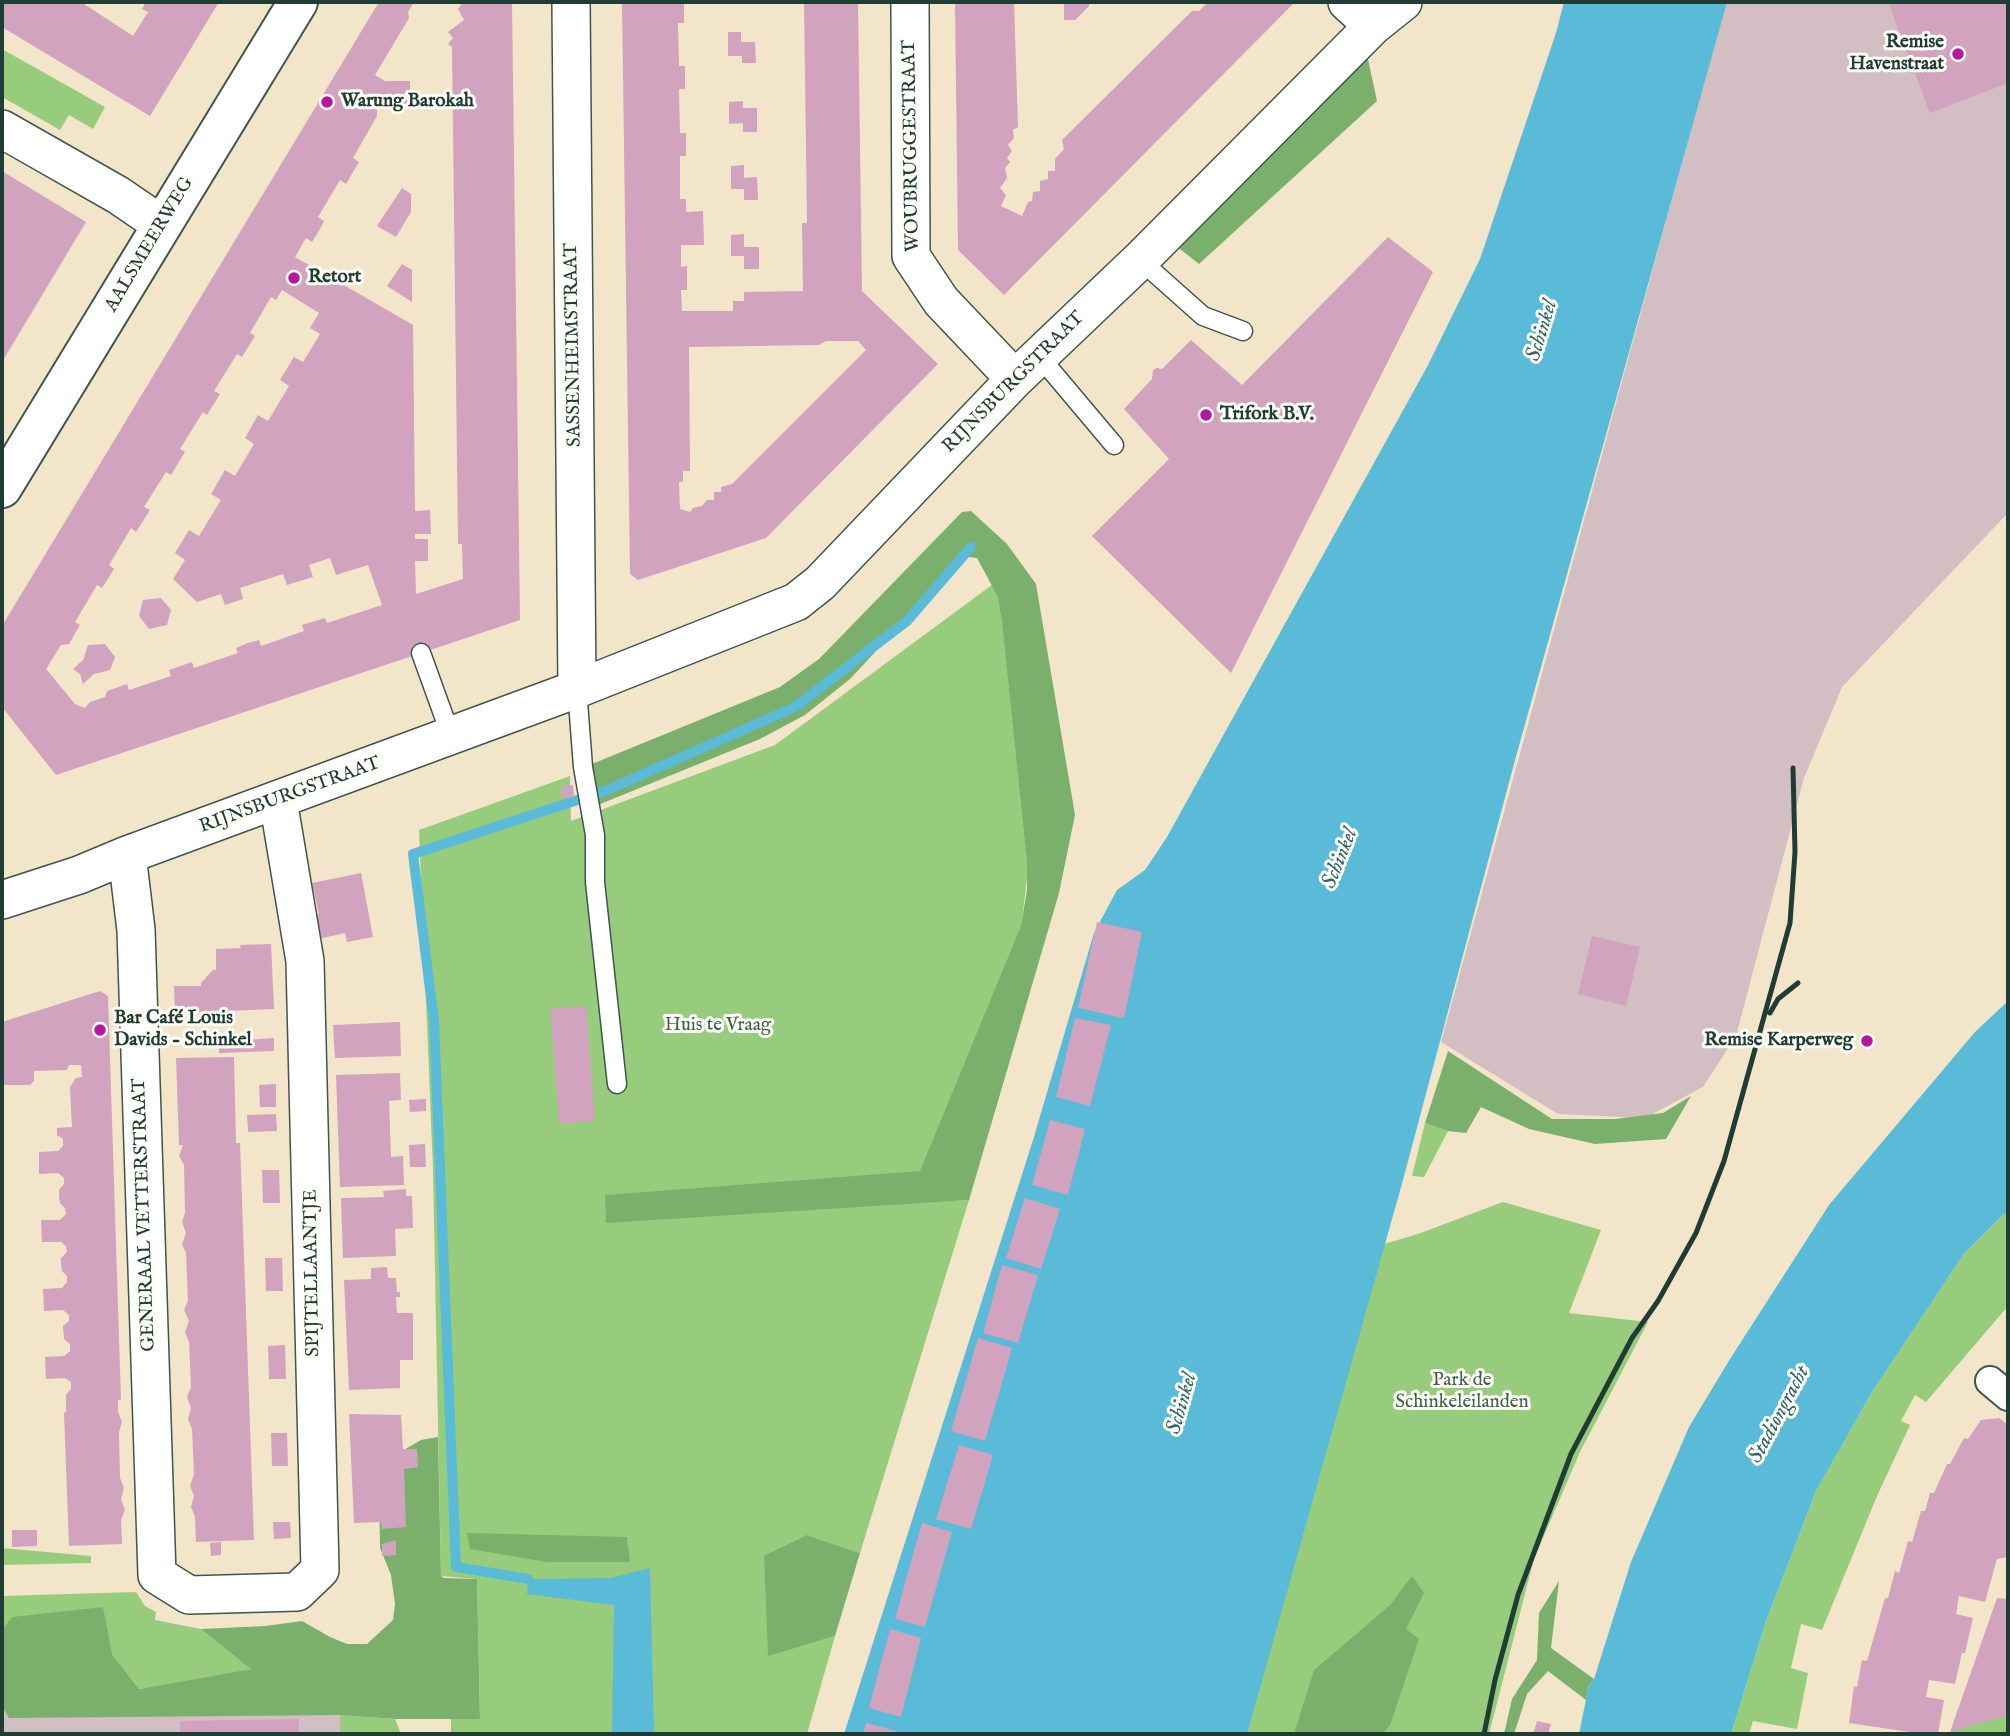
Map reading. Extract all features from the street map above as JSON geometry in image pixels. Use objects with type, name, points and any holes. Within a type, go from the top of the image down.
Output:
[{"type":"main road","name":"AALSMEERWEG","points":[[2,488],[298,2]]},
{"type":"street","name":"SASSENHEIMSTRAAT","points":[[571,2],[577,689]]},
{"type":"street","name":"WOUBRUGGESTRAAT","points":[[910,2],[911,256],[941,301],[1027,367]]},
{"type":"street","points":[[1347,2],[1373,26]]},
{"type":"street","name":"RIJNSBURGSTRAAT","points":[[2,900],[79,875],[577,689],[796,602],[820,583],[1027,367],[1140,260],[1373,26],[1403,2]]},
{"type":"street","points":[[2,129],[118,195],[162,225]]},
{"type":"street","name":"SPIJTELLAANTJE","points":[[157,1575],[189,1595],[241,1595],[297,1592],[320,1570],[305,961],[278,800]]},
{"type":"street","name":"GENERAAL VETTERSTRAAT","points":[[127,855],[136,930],[157,1575]]},
{"type":"lane","points":[[1140,260],[1203,316],[1243,331]]},
{"type":"lane","points":[[1027,367],[1096,421],[1114,445]]},
{"type":"lane","points":[[421,653],[451,736]]},
{"type":"lane","points":[[577,689],[583,767],[595,835],[595,882],[617,1083]]},
{"type":"shaded area","name":"Remise Havenstraat","points":[[1726,2],[2008,2],[2008,513],[1842,687],[1804,778],[1736,1036],[1703,1087],[1645,1118],[1558,1114],[1441,1042]]},
{"type":"shaded area","points":[[373,1694],[374,1734],[2,1734],[2,1697]]},
{"type":"green space","points":[[2,49],[105,107],[93,129],[69,115],[60,130],[2,97]]},
{"type":"green space","points":[[1366,50],[1377,101],[1199,264],[1176,246]]},
{"type":"green space","points":[[971,511],[1007,544],[1036,584],[1075,815],[1059,893],[969,1200],[606,1223],[605,1195],[920,1171],[1021,926],[1027,890],[1027,861],[1002,621],[998,597],[977,558],[963,558],[850,679],[805,715],[760,739],[593,807],[592,764],[780,687],[819,659],[962,512]]},
{"type":"green space","name":"Huis te Vraag","points":[[1000,579],[1048,698],[1020,938],[907,1203],[969,1200],[860,1553],[807,1535],[768,1655],[835,1636],[807,1734],[451,1734],[451,1719],[480,1718],[477,1579],[441,1576],[433,1170],[419,830],[570,776],[571,821],[775,745]]},
{"type":"green space","points":[[1448,1051],[1552,1119],[1615,1119],[1663,1113],[1691,1096],[1666,1139],[1595,1144],[1529,1129],[1481,1107],[1466,1133],[1448,1131],[1425,1123]]},
{"type":"green space","points":[[1425,1123],[1448,1131],[1424,1177],[1412,1176]]},
{"type":"green space","name":"Park de Schinkeleilanden","points":[[1503,1202],[1601,1230],[1569,1313],[1648,1322],[1580,1452],[1534,1559],[1489,1734],[1232,1734],[1367,1249],[1418,1234]]},
{"type":"green space","points":[[2008,1210],[2008,1306],[1926,1402],[1915,1395],[1901,1421],[1910,1425],[1877,1496],[1822,1630],[1801,1624],[1791,1668],[1808,1673],[1797,1729],[1753,1721],[1749,1734],[1731,1734],[1766,1621],[1816,1491],[1872,1392],[1963,1255]]},
{"type":"green space","points":[[438,1437],[441,1576],[477,1579],[480,1719],[395,1719],[340,1715],[9,1718],[2,1706],[2,1630],[12,1617],[103,1607],[112,1654],[139,1689],[251,1669],[201,1629],[266,1626],[302,1621],[347,1644],[367,1644],[393,1620],[395,1604],[391,1575],[380,1548],[379,1485],[402,1451],[421,1440]]},
{"type":"green space","points":[[467,1533],[627,1537],[630,1562],[547,1562],[470,1549]]},
{"type":"green space","points":[[807,1535],[860,1553],[835,1636],[768,1656],[764,1556]]},
{"type":"green space","points":[[2,1548],[91,1556],[91,1563],[2,1565]]},
{"type":"green space","points":[[1412,1576],[1424,1593],[1406,1629],[1419,1639],[1390,1725],[1383,1734],[1294,1734],[1314,1670],[1390,1605]]},
{"type":"green space","points":[[1559,1581],[1551,1648],[1594,1679],[1589,1685],[1586,1700],[1548,1671],[1527,1694],[1514,1734],[1504,1734],[1512,1699],[1537,1660],[1539,1613]]},
{"type":"green space","points":[[136,1592],[145,1606],[156,1612],[155,1620],[201,1629],[252,1669],[139,1689],[112,1654],[2,1630],[2,1596]]},
{"type":"green space","points":[[2008,1712],[2008,1734],[1943,1734],[1950,1732]]},
{"type":"green space","points":[[340,1715],[395,1719],[401,1734],[340,1734]]},
{"type":"water","name":"Schinkel","points":[[1564,2],[1727,2],[1515,760],[1403,1180],[1247,1734],[844,1734],[1033,1140],[1094,933],[1117,890],[1145,870],[1167,837],[1427,367],[1480,259]]},
{"type":"water","name":"Stadiongracht","points":[[2008,1001],[2008,1210],[1963,1255],[1872,1392],[1816,1491],[1766,1621],[1731,1734],[1579,1734],[1589,1685],[1594,1679],[1631,1562],[1689,1427],[1829,1205],[1975,1032]]},
{"type":"water","points":[[650,1568],[654,1734],[612,1734],[614,1605],[527,1594],[528,1579],[611,1578]]},
{"type":"building","points":[[2,2],[81,2],[133,36],[148,12],[142,9],[146,2],[219,2],[150,116],[2,27]]},
{"type":"building","points":[[379,2],[414,2],[408,12],[409,18],[375,75],[385,81],[410,81],[410,104],[377,105],[377,116],[353,158],[359,162],[346,184],[340,180],[318,217],[324,221],[312,242],[306,238],[295,257],[413,325],[415,511],[430,510],[431,534],[415,534],[415,539],[428,539],[428,561],[415,561],[416,594],[463,579],[462,544],[458,544],[452,47],[448,44],[453,38],[448,32],[464,20],[458,9],[463,2],[512,2],[520,620],[56,775],[2,707],[2,626]],"holes":[[[282,290],[319,313],[310,328],[320,334],[303,362],[294,357],[280,380],[289,386],[268,421],[258,415],[245,438],[254,444],[235,476],[225,470],[211,494],[221,500],[199,536],[189,530],[175,553],[185,560],[173,579],[197,602],[221,594],[225,605],[243,599],[240,588],[283,574],[287,585],[313,577],[309,565],[330,558],[336,575],[368,565],[382,605],[327,623],[325,618],[302,625],[304,631],[261,646],[259,640],[248,643],[236,648],[238,653],[194,668],[192,662],[169,670],[171,676],[129,690],[127,684],[107,691],[105,697],[90,702],[85,708],[75,704],[46,669],[61,645],[69,644],[80,625],[75,622],[97,585],[102,588],[114,569],[109,565],[131,528],[136,532],[150,510],[144,507],[166,472],[171,475],[185,452],[180,449],[203,412],[207,415],[220,394],[214,391],[237,354],[242,357],[255,336],[250,333],[271,297],[276,300]]]},
{"type":"building","points":[[622,2],[684,2],[684,23],[678,23],[679,66],[685,66],[685,89],[679,89],[680,133],[686,133],[686,156],[680,156],[680,199],[686,199],[686,212],[703,211],[704,245],[681,245],[681,267],[687,266],[687,290],[681,290],[682,311],[733,311],[733,301],[744,301],[744,292],[803,291],[802,223],[807,223],[804,2],[858,2],[862,291],[938,364],[766,538],[638,580],[630,574]],"holes":[[[826,341],[858,341],[866,350],[732,484],[721,487],[721,492],[714,492],[714,500],[707,500],[690,512],[680,509],[679,482],[683,482],[683,471],[690,471],[689,347],[819,345]]]},
{"type":"building","points":[[955,2],[1014,2],[1018,127],[1013,130],[1014,138],[1008,145],[1012,151],[1007,158],[1010,162],[1005,168],[1007,178],[1000,188],[1006,195],[1001,206],[1022,216],[1028,202],[1032,201],[1033,192],[1040,191],[1040,181],[1048,179],[1048,171],[1055,171],[1055,159],[1064,149],[1062,140],[1192,11],[1199,11],[1208,2],[1295,2],[1004,295],[958,250]]},
{"type":"building","points":[[1064,2],[1089,2],[1089,6],[1075,20],[1064,20]]},
{"type":"building","name":"Remise Havenstraat","points":[[1888,2],[2008,2],[2008,83],[1930,113]]},
{"type":"building","points":[[728,32],[741,32],[741,42],[755,42],[756,63],[742,63],[742,56],[728,56]]},
{"type":"building","points":[[743,101],[743,108],[757,108],[757,132],[743,132],[743,123],[729,124],[729,102]]},
{"type":"building","points":[[744,165],[744,178],[757,177],[758,200],[744,200],[744,189],[731,189],[731,166]]},
{"type":"building","points":[[2,171],[86,222],[2,362]]},
{"type":"building","points":[[402,188],[411,194],[411,212],[396,237],[377,226]]},
{"type":"building","points":[[744,234],[744,247],[759,247],[759,269],[744,269],[744,256],[731,256],[731,235]]},
{"type":"building","points":[[1388,237],[1433,272],[1231,673],[1092,536],[1169,459],[1124,409],[1152,379],[1153,370],[1162,369],[1191,340],[1242,385]]},
{"type":"building","points":[[402,264],[412,270],[412,302],[387,286]]},
{"type":"building","points":[[161,598],[171,610],[167,625],[149,629],[139,616],[143,600]]},
{"type":"building","points":[[105,644],[115,657],[110,670],[94,674],[83,684],[80,674],[73,669],[83,660],[88,645]]},
{"type":"building","points":[[573,785],[574,797],[562,798],[561,786]]},
{"type":"building","points":[[361,873],[373,937],[347,942],[345,933],[318,939],[313,915],[319,914],[312,883]]},
{"type":"building","points":[[1097,922],[1142,932],[1124,1018],[1078,1008]]},
{"type":"building","points":[[1592,936],[1640,947],[1626,1006],[1578,994]]},
{"type":"building","points":[[271,944],[274,1009],[175,1013],[174,986],[201,986],[213,970],[216,970],[216,949]]},
{"type":"building","points":[[100,991],[108,996],[121,1400],[118,1400],[118,1412],[122,1422],[119,1432],[120,1478],[124,1488],[121,1499],[125,1510],[121,1520],[122,1544],[69,1546],[64,1413],[71,1382],[65,1378],[46,1379],[45,1357],[64,1356],[70,1351],[70,1344],[64,1339],[63,1326],[69,1321],[69,1315],[63,1310],[44,1311],[43,1289],[62,1288],[67,1282],[67,1276],[62,1271],[61,1258],[67,1252],[66,1246],[61,1242],[42,1242],[41,1220],[60,1220],[66,1214],[59,1197],[64,1178],[58,1173],[39,1174],[39,1152],[58,1151],[63,1146],[63,1139],[57,1135],[57,1128],[72,1127],[70,1087],[76,1078],[82,1077],[81,1065],[69,1065],[67,1070],[34,1071],[34,1081],[30,1085],[2,1085],[2,1022]]},
{"type":"building","points":[[586,1006],[595,1121],[559,1124],[550,1009]]},
{"type":"building","points":[[1075,1018],[1111,1025],[1090,1106],[1056,1097]]},
{"type":"building","points":[[400,1022],[401,1056],[335,1058],[333,1025]]},
{"type":"building","points":[[274,1038],[274,1051],[219,1053],[219,1042]]},
{"type":"building","points":[[234,1057],[236,1143],[240,1143],[254,1540],[196,1542],[195,1517],[191,1507],[194,1496],[190,1486],[194,1474],[192,1429],[188,1419],[191,1408],[187,1397],[191,1387],[189,1342],[185,1332],[189,1321],[184,1310],[188,1301],[186,1253],[182,1244],[186,1233],[182,1222],[185,1213],[184,1165],[179,1156],[183,1145],[179,1145],[176,1058]]},
{"type":"building","points":[[400,1073],[401,1100],[389,1101],[391,1157],[403,1156],[404,1185],[340,1187],[336,1075]]},
{"type":"building","points":[[276,1084],[276,1107],[260,1107],[259,1085]]},
{"type":"building","points":[[426,1099],[426,1111],[410,1112],[409,1100]]},
{"type":"building","points":[[276,1114],[277,1131],[248,1132],[247,1115]]},
{"type":"building","points":[[1050,1120],[1085,1129],[1068,1195],[1032,1185]]},
{"type":"building","points":[[425,1144],[426,1167],[410,1167],[409,1145]]},
{"type":"building","points":[[262,1170],[279,1170],[280,1203],[263,1203]]},
{"type":"building","points":[[406,1189],[406,1196],[412,1196],[413,1228],[395,1229],[396,1256],[343,1258],[341,1198],[384,1197],[383,1191]]},
{"type":"building","points":[[1025,1198],[1060,1209],[1041,1269],[1006,1258]]},
{"type":"building","points":[[265,1258],[282,1258],[283,1291],[266,1291]]},
{"type":"building","points":[[1002,1265],[1038,1275],[1018,1343],[983,1333]]},
{"type":"building","points":[[387,1267],[388,1278],[396,1278],[397,1292],[400,1292],[400,1297],[396,1297],[397,1313],[413,1313],[413,1360],[400,1360],[400,1388],[349,1390],[344,1280],[371,1279],[371,1268]]},
{"type":"building","points":[[978,1338],[1012,1348],[985,1441],[951,1431]]},
{"type":"building","points":[[285,1345],[286,1379],[269,1379],[268,1346]]},
{"type":"building","points":[[349,1414],[401,1415],[403,1449],[417,1449],[418,1467],[404,1469],[406,1527],[382,1529],[381,1522],[354,1523]]},
{"type":"building","points":[[1999,1418],[2008,1425],[2008,1557],[1997,1559],[1985,1602],[1959,1596],[1956,1614],[1973,1618],[1955,1684],[1929,1680],[1926,1697],[1944,1700],[1938,1734],[1849,1723],[1854,1686],[1857,1687],[1862,1660],[1867,1661],[1885,1598],[1888,1598],[1895,1571],[1899,1573],[1908,1541],[1912,1542],[1921,1511],[1925,1511],[1930,1493],[1934,1493],[1947,1464],[1950,1464],[1964,1438],[1968,1439],[1981,1420]]},
{"type":"building","points":[[271,1433],[287,1433],[288,1466],[272,1466]]},
{"type":"building","points":[[959,1445],[993,1455],[971,1529],[936,1519]]},
{"type":"building","points":[[273,1522],[290,1522],[291,1538],[274,1539]]},
{"type":"building","points":[[922,1523],[952,1532],[925,1627],[895,1619]]},
{"type":"building","points":[[12,1530],[37,1530],[37,1546],[12,1547]]},
{"type":"building","points":[[396,1540],[396,1555],[382,1556],[382,1544]]},
{"type":"building","points":[[221,1542],[221,1555],[211,1556],[210,1543]]},
{"type":"building","points":[[1997,1598],[2008,1599],[2008,1715],[1950,1732]]},
{"type":"building","points":[[890,1629],[921,1638],[901,1717],[869,1708]]},
{"type":"building","points":[[299,1719],[299,1734],[180,1734],[180,1721]]},
{"type":"building","points":[[1537,1721],[1551,1724],[1548,1734],[1533,1734]]},
{"type":"building","points":[[866,1723],[900,1732],[863,1734]]},
{"type":"waterway","points":[[528,1579],[456,1567],[434,1021],[413,854],[605,791],[795,707],[907,621],[971,547]]},
{"type":"railway","points":[[1484,1734],[1495,1680],[1518,1595],[1571,1454],[1632,1338],[1658,1301],[1696,1233],[1724,1161],[1790,923],[1795,852],[1793,768]]},
{"type":"railway","points":[[1770,1013],[1778,999],[1798,983]]},
{"type":"place","name":"Remise Havenstraat","points":[[1958,54]]},
{"type":"place","name":"Warung Barokah","points":[[327,102]]},
{"type":"place","name":"Retort","points":[[294,278]]},
{"type":"place","name":"Trifork B.V.","points":[[1206,415]]},
{"type":"place","name":"Bar Café Louis Davids - Schinkel","points":[[100,1030]]},
{"type":"place","name":"Remise Karperweg","points":[[1867,1041]]}]
